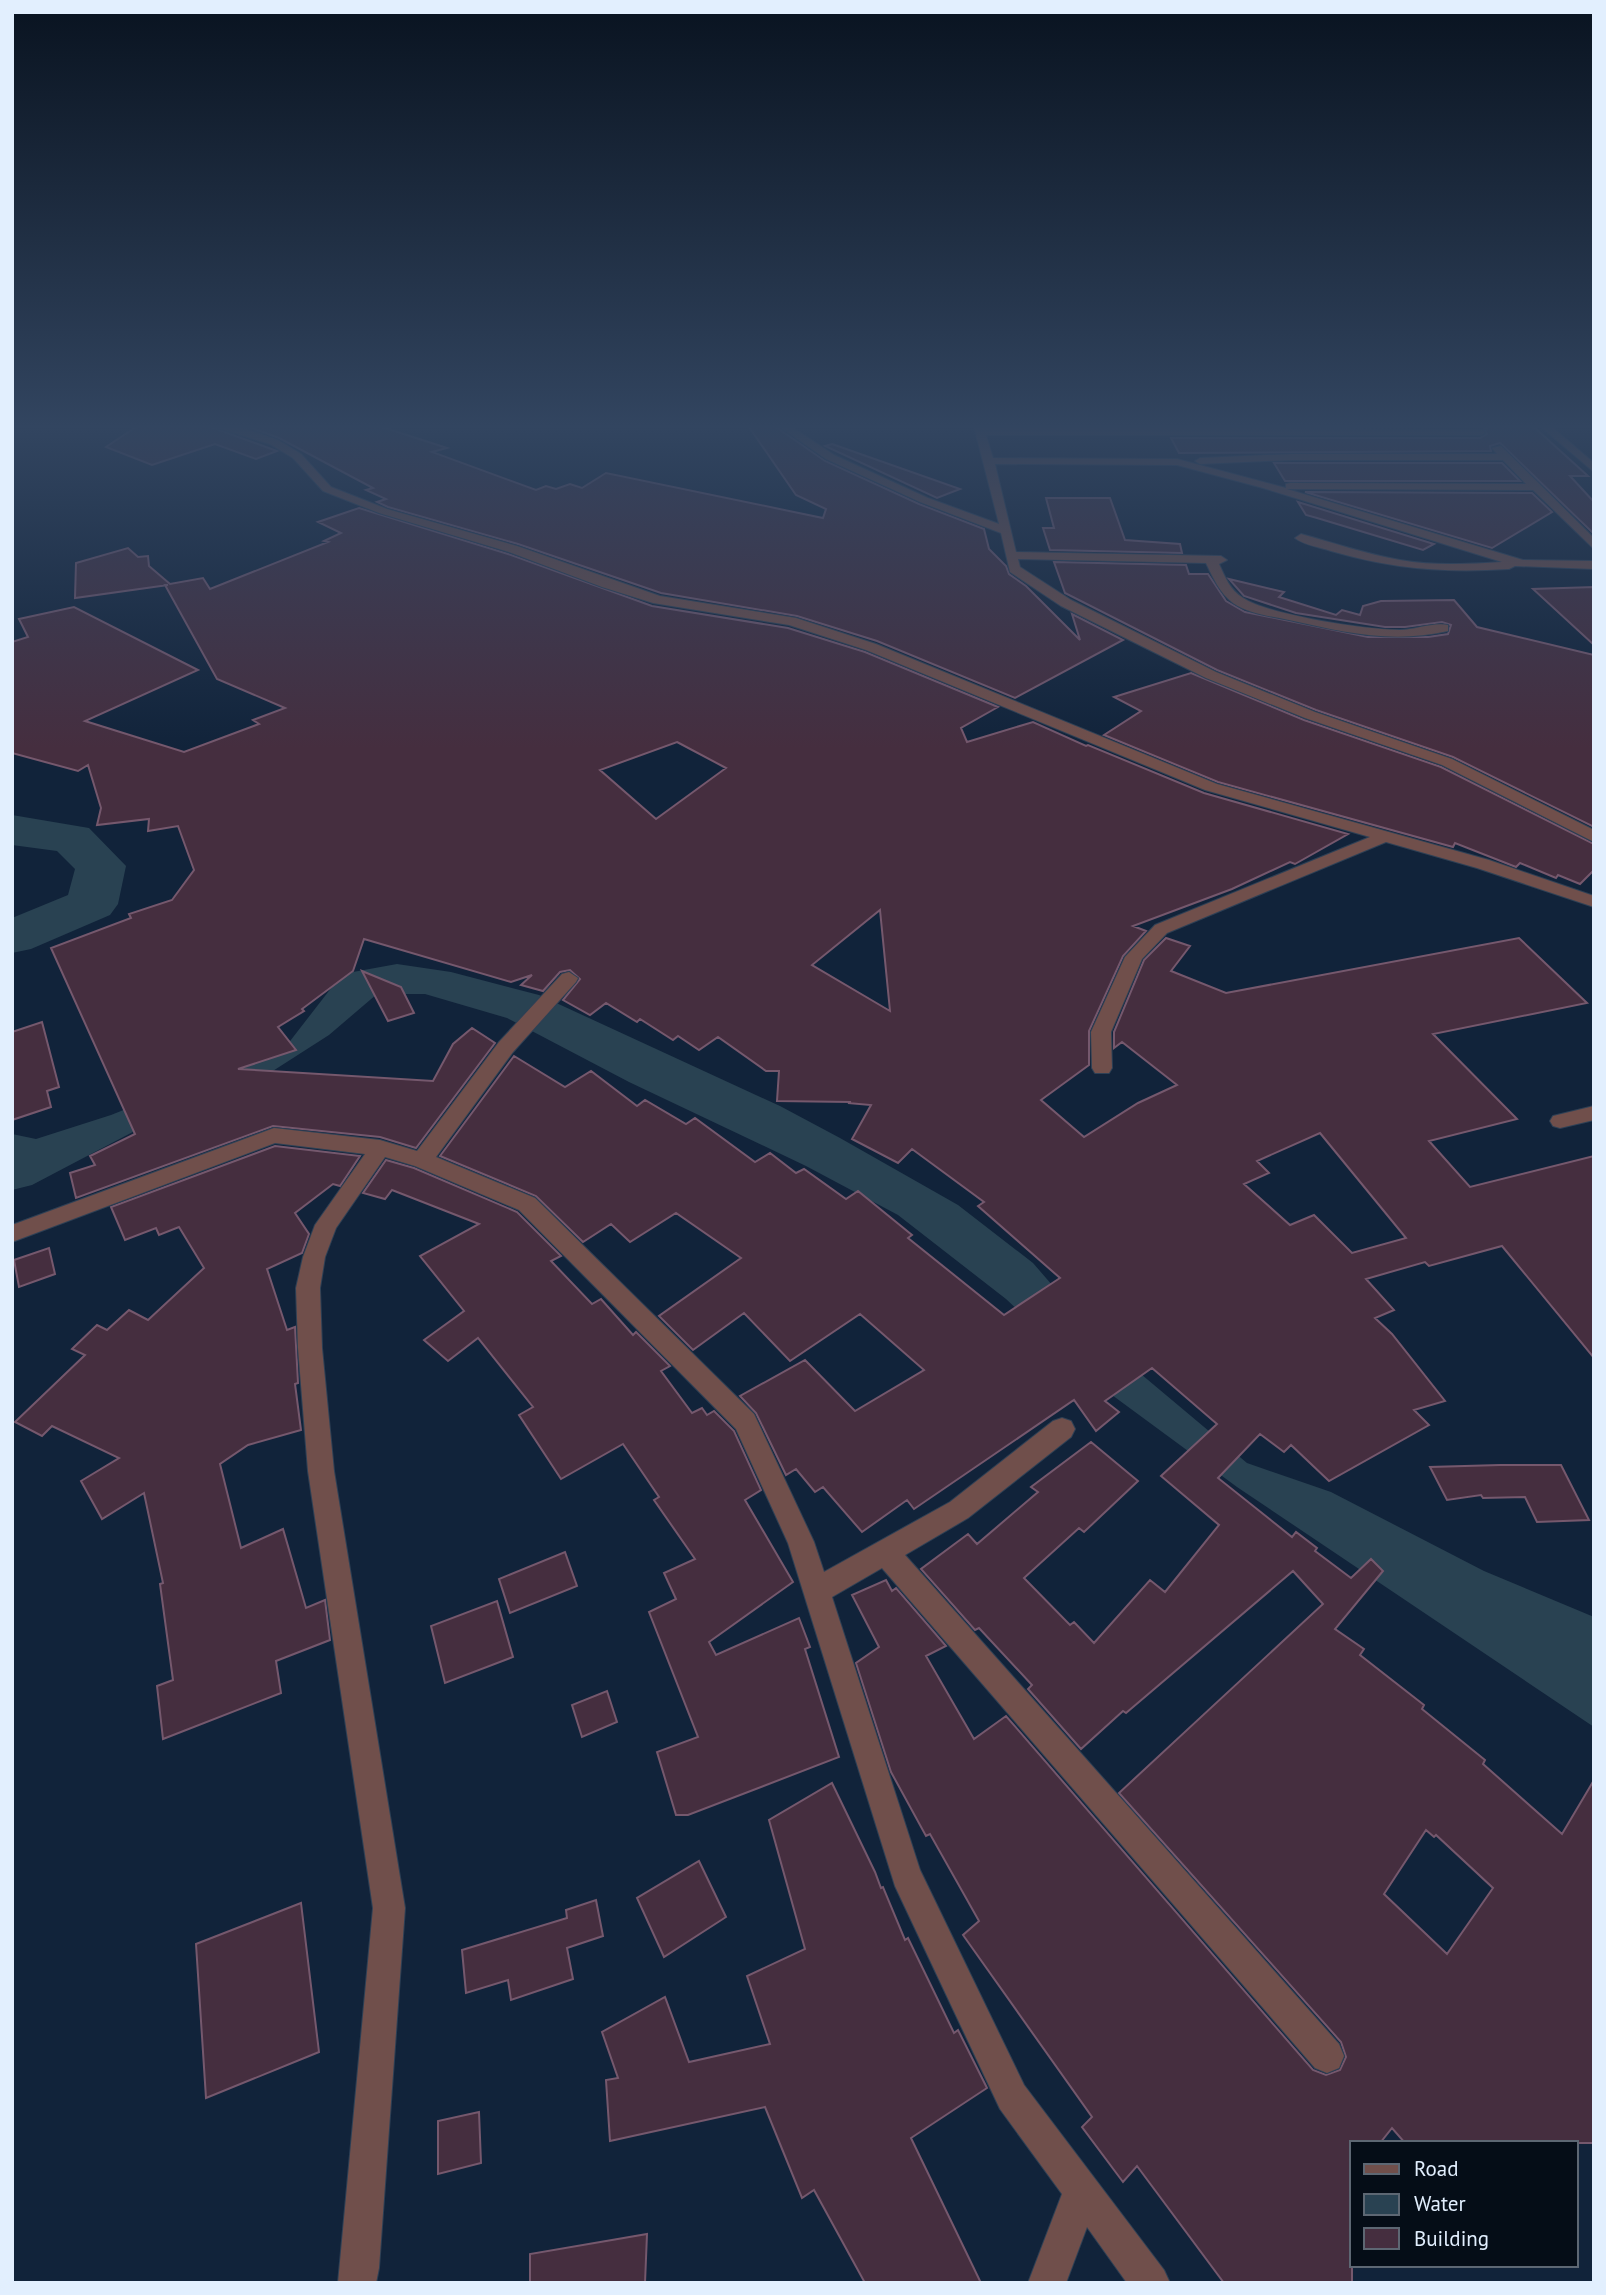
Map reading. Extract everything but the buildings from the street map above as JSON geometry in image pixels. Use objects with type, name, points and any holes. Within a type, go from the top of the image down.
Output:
[{"type":"street","points":[[462,534],[513,549],[606,584],[658,600],[792,621],[858,642],[1211,787],[1483,864],[1594,902]]},
{"type":"street","points":[[1005,534],[1014,569],[1066,603],[1211,675],[1310,715],[1447,762],[1594,837]]},
{"type":"street","points":[[1424,534],[1522,564]]},
{"type":"street","points":[[1301,538],[1376,559],[1417,566],[1463,568],[1522,564],[1594,565]]},
{"type":"street","points":[[1011,555],[1216,560],[1226,591],[1240,602],[1266,611],[1346,629],[1390,635],[1423,634],[1443,628]]},
{"type":"street","points":[[1102,1069],[1101,1032],[1134,957],[1161,929],[1386,836]]},
{"type":"street","points":[[422,1160],[506,1047],[562,985]]},
{"type":"street","points":[[1560,1121],[1594,1113]]},
{"type":"street","points":[[12,1234],[274,1135],[380,1148],[422,1160],[527,1204],[745,1422],[801,1542],[906,1875],[1012,2096],[1151,2283]]},
{"type":"street","points":[[357,2283],[389,1908],[321,1471],[310,1348],[309,1288],[314,1257],[326,1225],[380,1148]]},
{"type":"street","points":[[816,1591],[959,1510],[1062,1429]]},
{"type":"street","points":[[885,1552],[1327,2056]]},
{"type":"street","points":[[1047,2283],[1082,2190]]},
{"type":"water","points":[[397,964],[451,972],[539,995],[780,1106],[958,1205],[1033,1263],[1098,1338],[1247,1463],[1331,1492],[1484,1571],[1594,1617],[1594,1727],[1237,1487],[1097,1384],[1006,1299],[898,1215],[806,1166],[629,1082],[507,1018],[425,994],[377,994],[329,1035],[265,1076],[148,1124],[32,1185],[12,1190],[12,1134],[36,1139],[111,1115],[287,1045],[342,974]]},
{"type":"waterway","points":[[12,830],[72,838],[101,866],[92,904],[12,937]]}]
